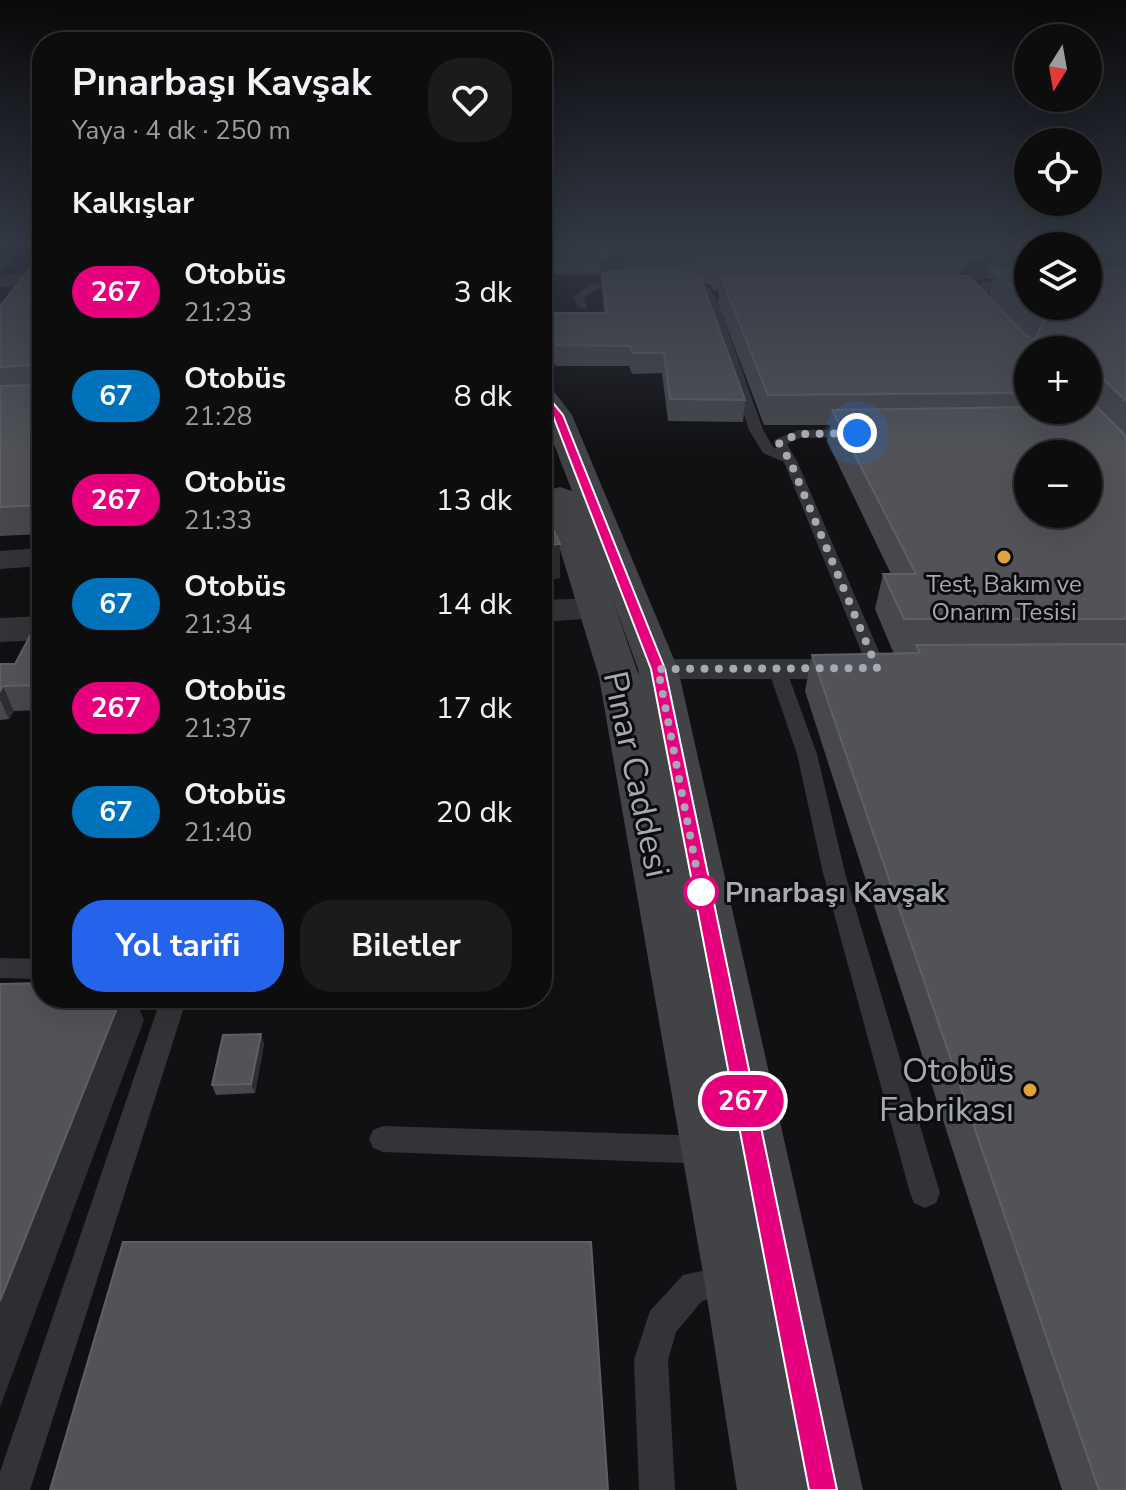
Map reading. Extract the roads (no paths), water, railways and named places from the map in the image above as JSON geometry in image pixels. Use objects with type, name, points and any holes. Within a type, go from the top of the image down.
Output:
[{"type":"main road","name":"Pınar Caddesi","points":[[552,408],[558,415],[658,669],[733,1149]]},
{"type":"main road","name":"Pınar Caddesi","points":[[552,503],[556,527],[597,609],[619,677],[733,1149],[760,1282],[823,1490]]},
{"type":"main road","name":"Pınar Caddesi","points":[[760,1282],[777,1490]]},
{"type":"street","points":[[981,313],[1014,344]]},
{"type":"street","points":[[0,560],[32,558]]},
{"type":"street","points":[[552,611],[597,609]]},
{"type":"street","points":[[0,630],[32,628]]},
{"type":"street","points":[[658,669],[892,668]]},
{"type":"lane","points":[[716,313],[756,430],[768,450],[790,461]]},
{"type":"lane","points":[[876,432],[787,436],[779,443],[892,668]]},
{"type":"lane","points":[[777,669],[807,754],[834,873],[925,1193]]},
{"type":"lane","points":[[0,968],[32,969]]},
{"type":"lane","points":[[12,1490],[171,1008]]},
{"type":"lane","points":[[383,1139],[733,1149]]},
{"type":"lane","points":[[657,1490],[651,1360],[662,1323],[694,1286],[760,1282]]},
{"type":"place","name":"Test, Bakım ve Onarım Tesisi","points":[[1004,557]]},
{"type":"place","name":"Pınarbaşı Kavşak","points":[[701,892]]},
{"type":"place","name":"Otobüs Fabrikası","points":[[1030,1090]]}]
